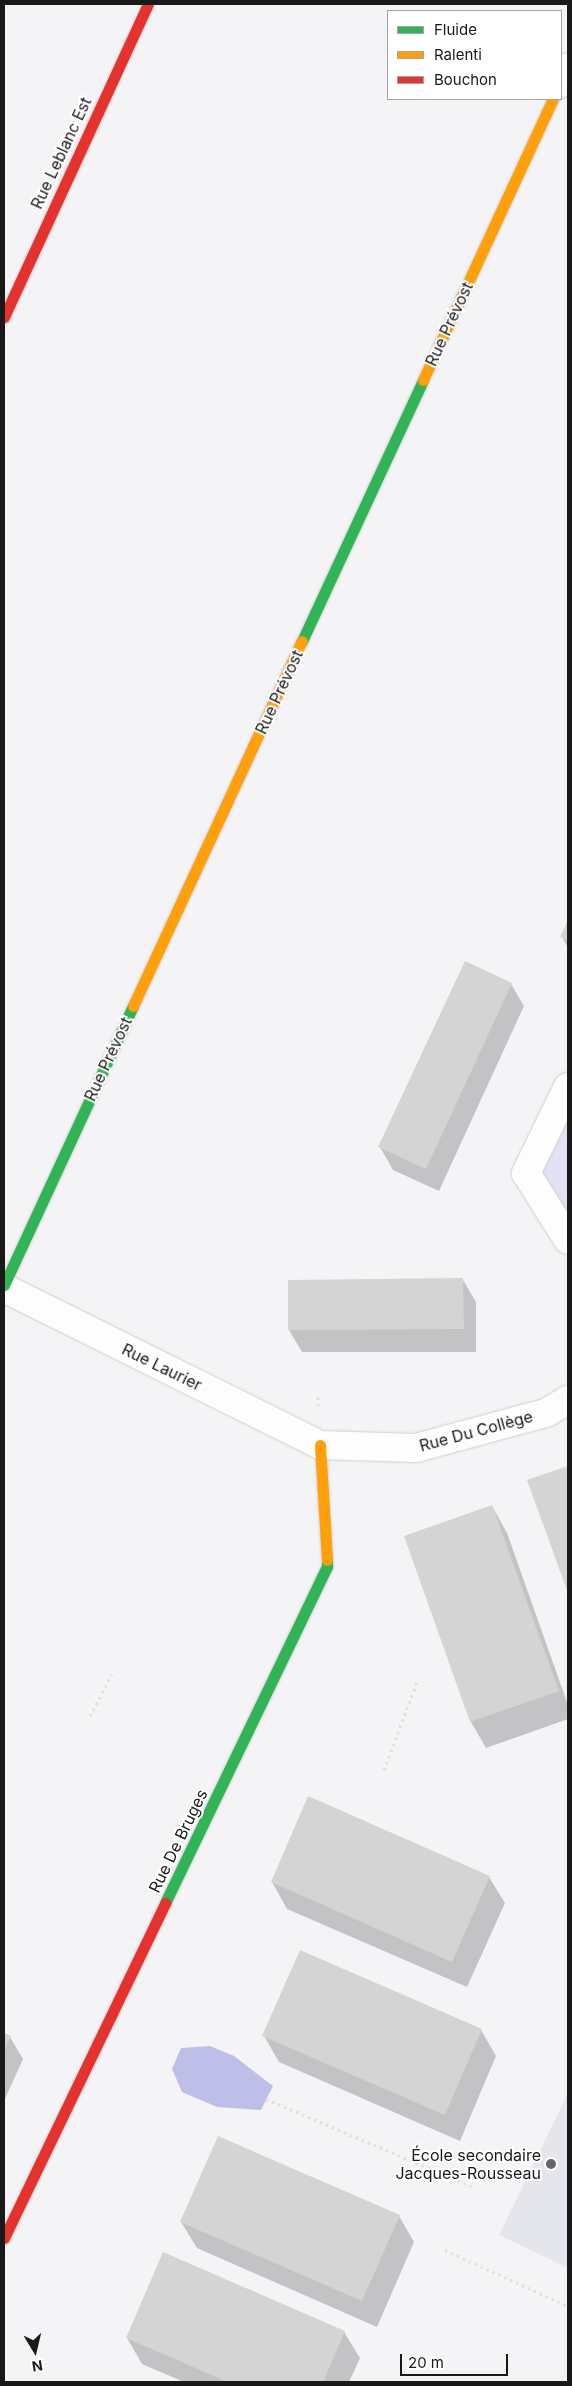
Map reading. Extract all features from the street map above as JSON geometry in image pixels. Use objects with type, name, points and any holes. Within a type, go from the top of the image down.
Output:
[{"type":"street","name":"Rue Leblanc Est","points":[[4,317],[148,4]]},
{"type":"street","points":[[562,81],[568,66]]},
{"type":"street","name":"Rue Prévost","points":[[4,1287],[553,100]]},
{"type":"street","points":[[568,1086],[526,1173],[568,1240]]},
{"type":"street","name":"Rue Laurier","points":[[4,1287],[320,1445]]},
{"type":"street","name":"Rue Du Collège","points":[[320,1445],[416,1448],[546,1413],[568,1400]]},
{"type":"street","name":"Rue De Bruges","points":[[4,2238],[327,1566],[320,1445]]},
{"type":"path","points":[[90,1716],[112,1674]]},
{"type":"path","points":[[384,1770],[418,1678]]},
{"type":"path","points":[[266,2099],[473,2188]]},
{"type":"path","points":[[445,2250],[568,2306]]},
{"type":"shaded area","points":[[568,1087],[568,1240],[526,1173]]},
{"type":"shaded area","name":"École secondaire Jacques-Rousseau","points":[[568,2093],[568,2268],[499,2235]]},
{"type":"water","points":[[210,2046],[234,2056],[273,2086],[261,2110],[217,2107],[182,2092],[172,2069],[181,2048]]},
{"type":"building","points":[[568,920],[568,940],[560,937]]},
{"type":"building","points":[[465,961],[512,983],[426,1169],[378,1147]]},
{"type":"building","points":[[463,1278],[464,1329],[288,1330],[288,1280]]},
{"type":"building","points":[[568,1466],[568,1593],[527,1480]]},
{"type":"building","points":[[492,1505],[559,1691],[470,1722],[404,1536]]},
{"type":"building","points":[[308,1796],[490,1876],[452,1962],[271,1882]]},
{"type":"building","points":[[300,1950],[482,2029],[445,2115],[262,2036]]},
{"type":"building","points":[[4,2033],[11,2036],[4,2051]]},
{"type":"building","points":[[218,2136],[400,2215],[362,2301],[180,2222]]},
{"type":"building","points":[[163,2252],[345,2331],[323,2382],[228,2382],[126,2338]]},
{"type":"traffic: fast","points":[[302,641],[423,380]]},
{"type":"traffic: fast","points":[[4,1285],[133,1006]]},
{"type":"traffic: fast","points":[[165,1903],[327,1566],[327,1560]]},
{"type":"traffic: slow","points":[[423,380],[553,100]]},
{"type":"traffic: slow","points":[[133,1006],[302,641]]},
{"type":"traffic: slow","points":[[320,1445],[327,1560]]},
{"type":"traffic: jam","points":[[4,317],[148,4]]},
{"type":"traffic: jam","points":[[4,2238],[165,1903]]},
{"type":"place","name":"École secondaire Jacques-Rousseau","points":[[551,2164]]}]
